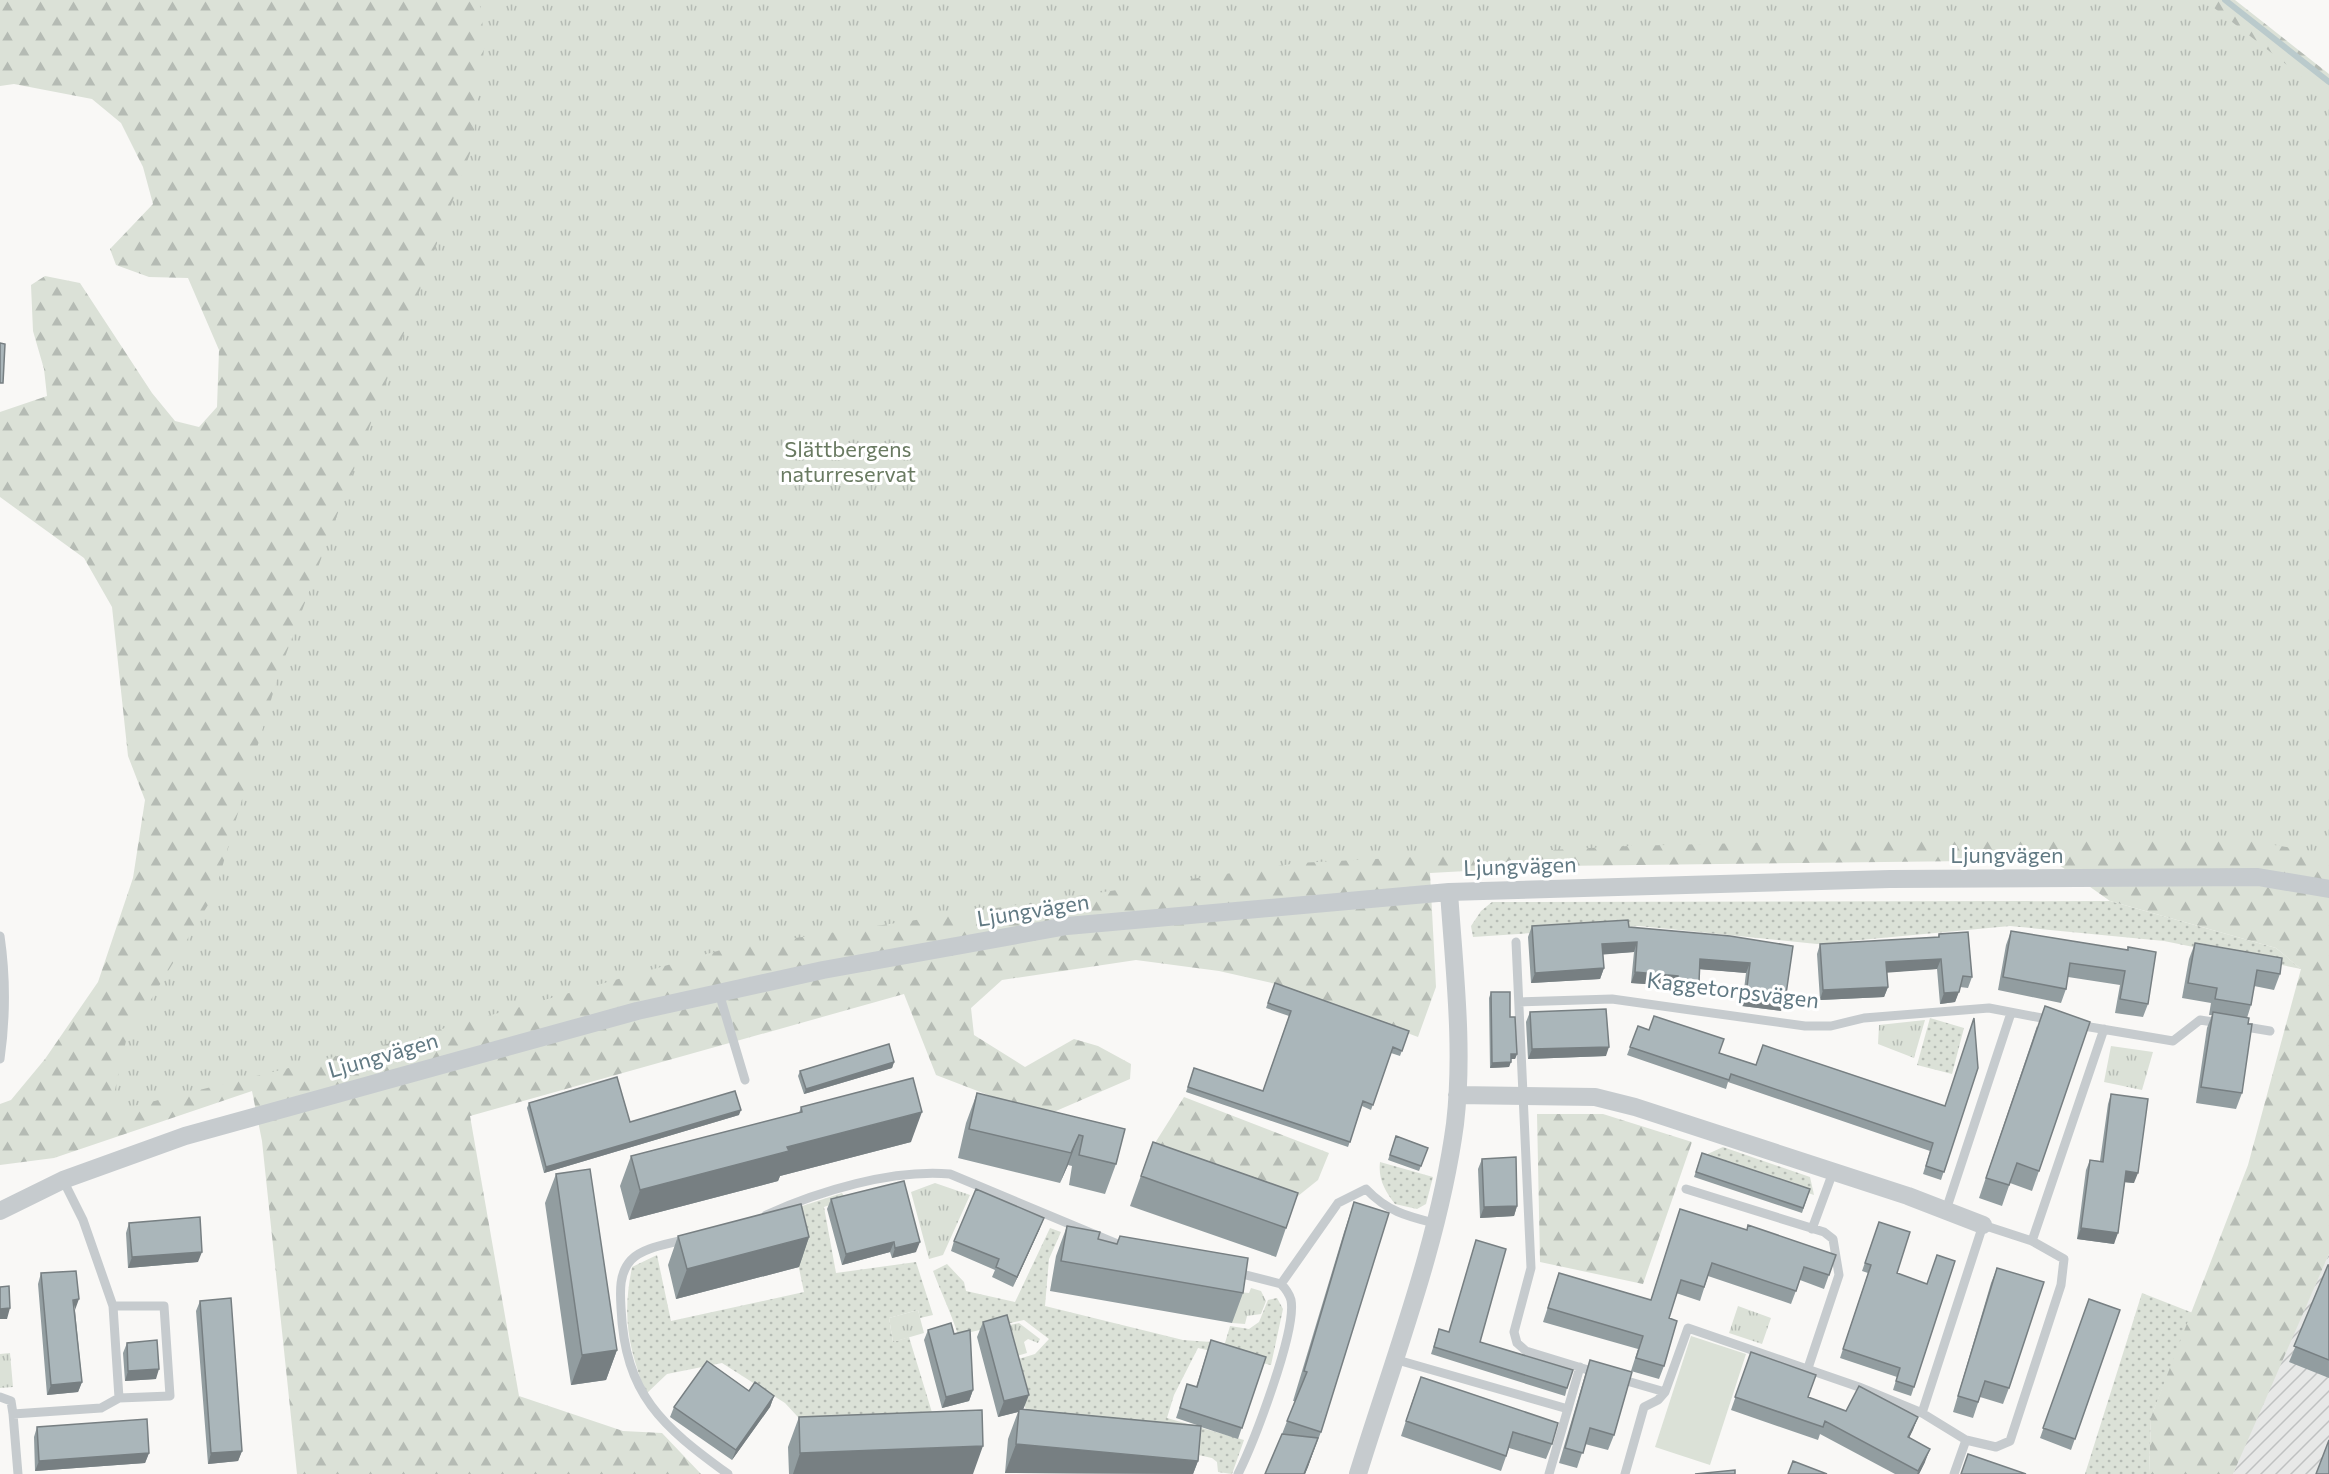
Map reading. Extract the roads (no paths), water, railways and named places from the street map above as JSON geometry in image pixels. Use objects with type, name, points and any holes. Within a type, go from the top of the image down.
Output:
[{"type":"street","name":"Ljungvägen","points":[[0,1211],[63,1179],[119,1158],[207,1130],[615,1017],[823,970],[1067,926],[1449,892],[1890,879],[2258,878],[2329,889]]},
{"type":"street","points":[[1358,1474],[1434,1223],[1454,1125],[1457,1008],[1449,892]]},
{"type":"street","points":[[1456,1095],[1525,1094],[1595,1097],[1635,1107],[1833,1172],[1946,1210],[1983,1225]]},
{"type":"lane","points":[[0,936],[6,976],[4,1030],[0,1059]]},
{"type":"lane","points":[[1516,942],[1525,1094],[1531,1268],[1514,1332],[1517,1343],[1526,1351],[1665,1392]]},
{"type":"lane","points":[[719,993],[745,1080]]},
{"type":"lane","name":"Kaggetorpsvägen","points":[[1519,1002],[1612,999],[1805,1026],[1831,1026],[1864,1018],[1989,1008],[2057,1021]]},
{"type":"lane","points":[[1946,1210],[2011,1013]]},
{"type":"lane","points":[[2069,1023],[2174,1041],[2200,1020],[2270,1031]]},
{"type":"lane","points":[[2032,1241],[2104,1029]]},
{"type":"lane","points":[[1812,1229],[1833,1172]]},
{"type":"lane","points":[[753,1219],[794,1202],[888,1177],[940,1173],[950,1174],[1138,1252]]},
{"type":"lane","points":[[63,1179],[83,1220],[113,1306],[119,1398]]},
{"type":"lane","points":[[1281,1284],[1338,1203],[1366,1189],[1380,1204],[1398,1214],[1434,1223]]},
{"type":"lane","points":[[1686,1189],[1824,1232],[1833,1239],[1839,1275],[1808,1368]]},
{"type":"lane","points":[[1625,1474],[1644,1407],[1658,1400],[1665,1392],[1688,1328],[1808,1368],[1922,1413],[1966,1440],[1996,1447],[2010,1442],[2061,1285],[2064,1259],[2032,1241],[1983,1225],[1922,1413]]},
{"type":"lane","points":[[698,1235],[644,1251],[632,1259],[624,1270],[620,1287],[622,1322],[628,1359],[640,1391],[663,1423],[728,1474]]},
{"type":"lane","points":[[1221,1270],[1267,1278],[1281,1284],[1291,1301],[1289,1326],[1248,1455],[1238,1474]]},
{"type":"lane","points":[[14,1413],[101,1408],[119,1398],[170,1396],[164,1306],[113,1306]]},
{"type":"lane","points":[[1394,1359],[1568,1409]]},
{"type":"lane","points":[[1549,1474],[1580,1367]]},
{"type":"lane","points":[[0,1397],[11,1401],[14,1413],[18,1474]]},
{"type":"lane","points":[[1954,1474],[1966,1440]]},
{"type":"waterway","points":[[2225,0],[2329,82]]},
{"type":"park label","name":"Slättbergens naturreservat","points":[[848,462]]}]
